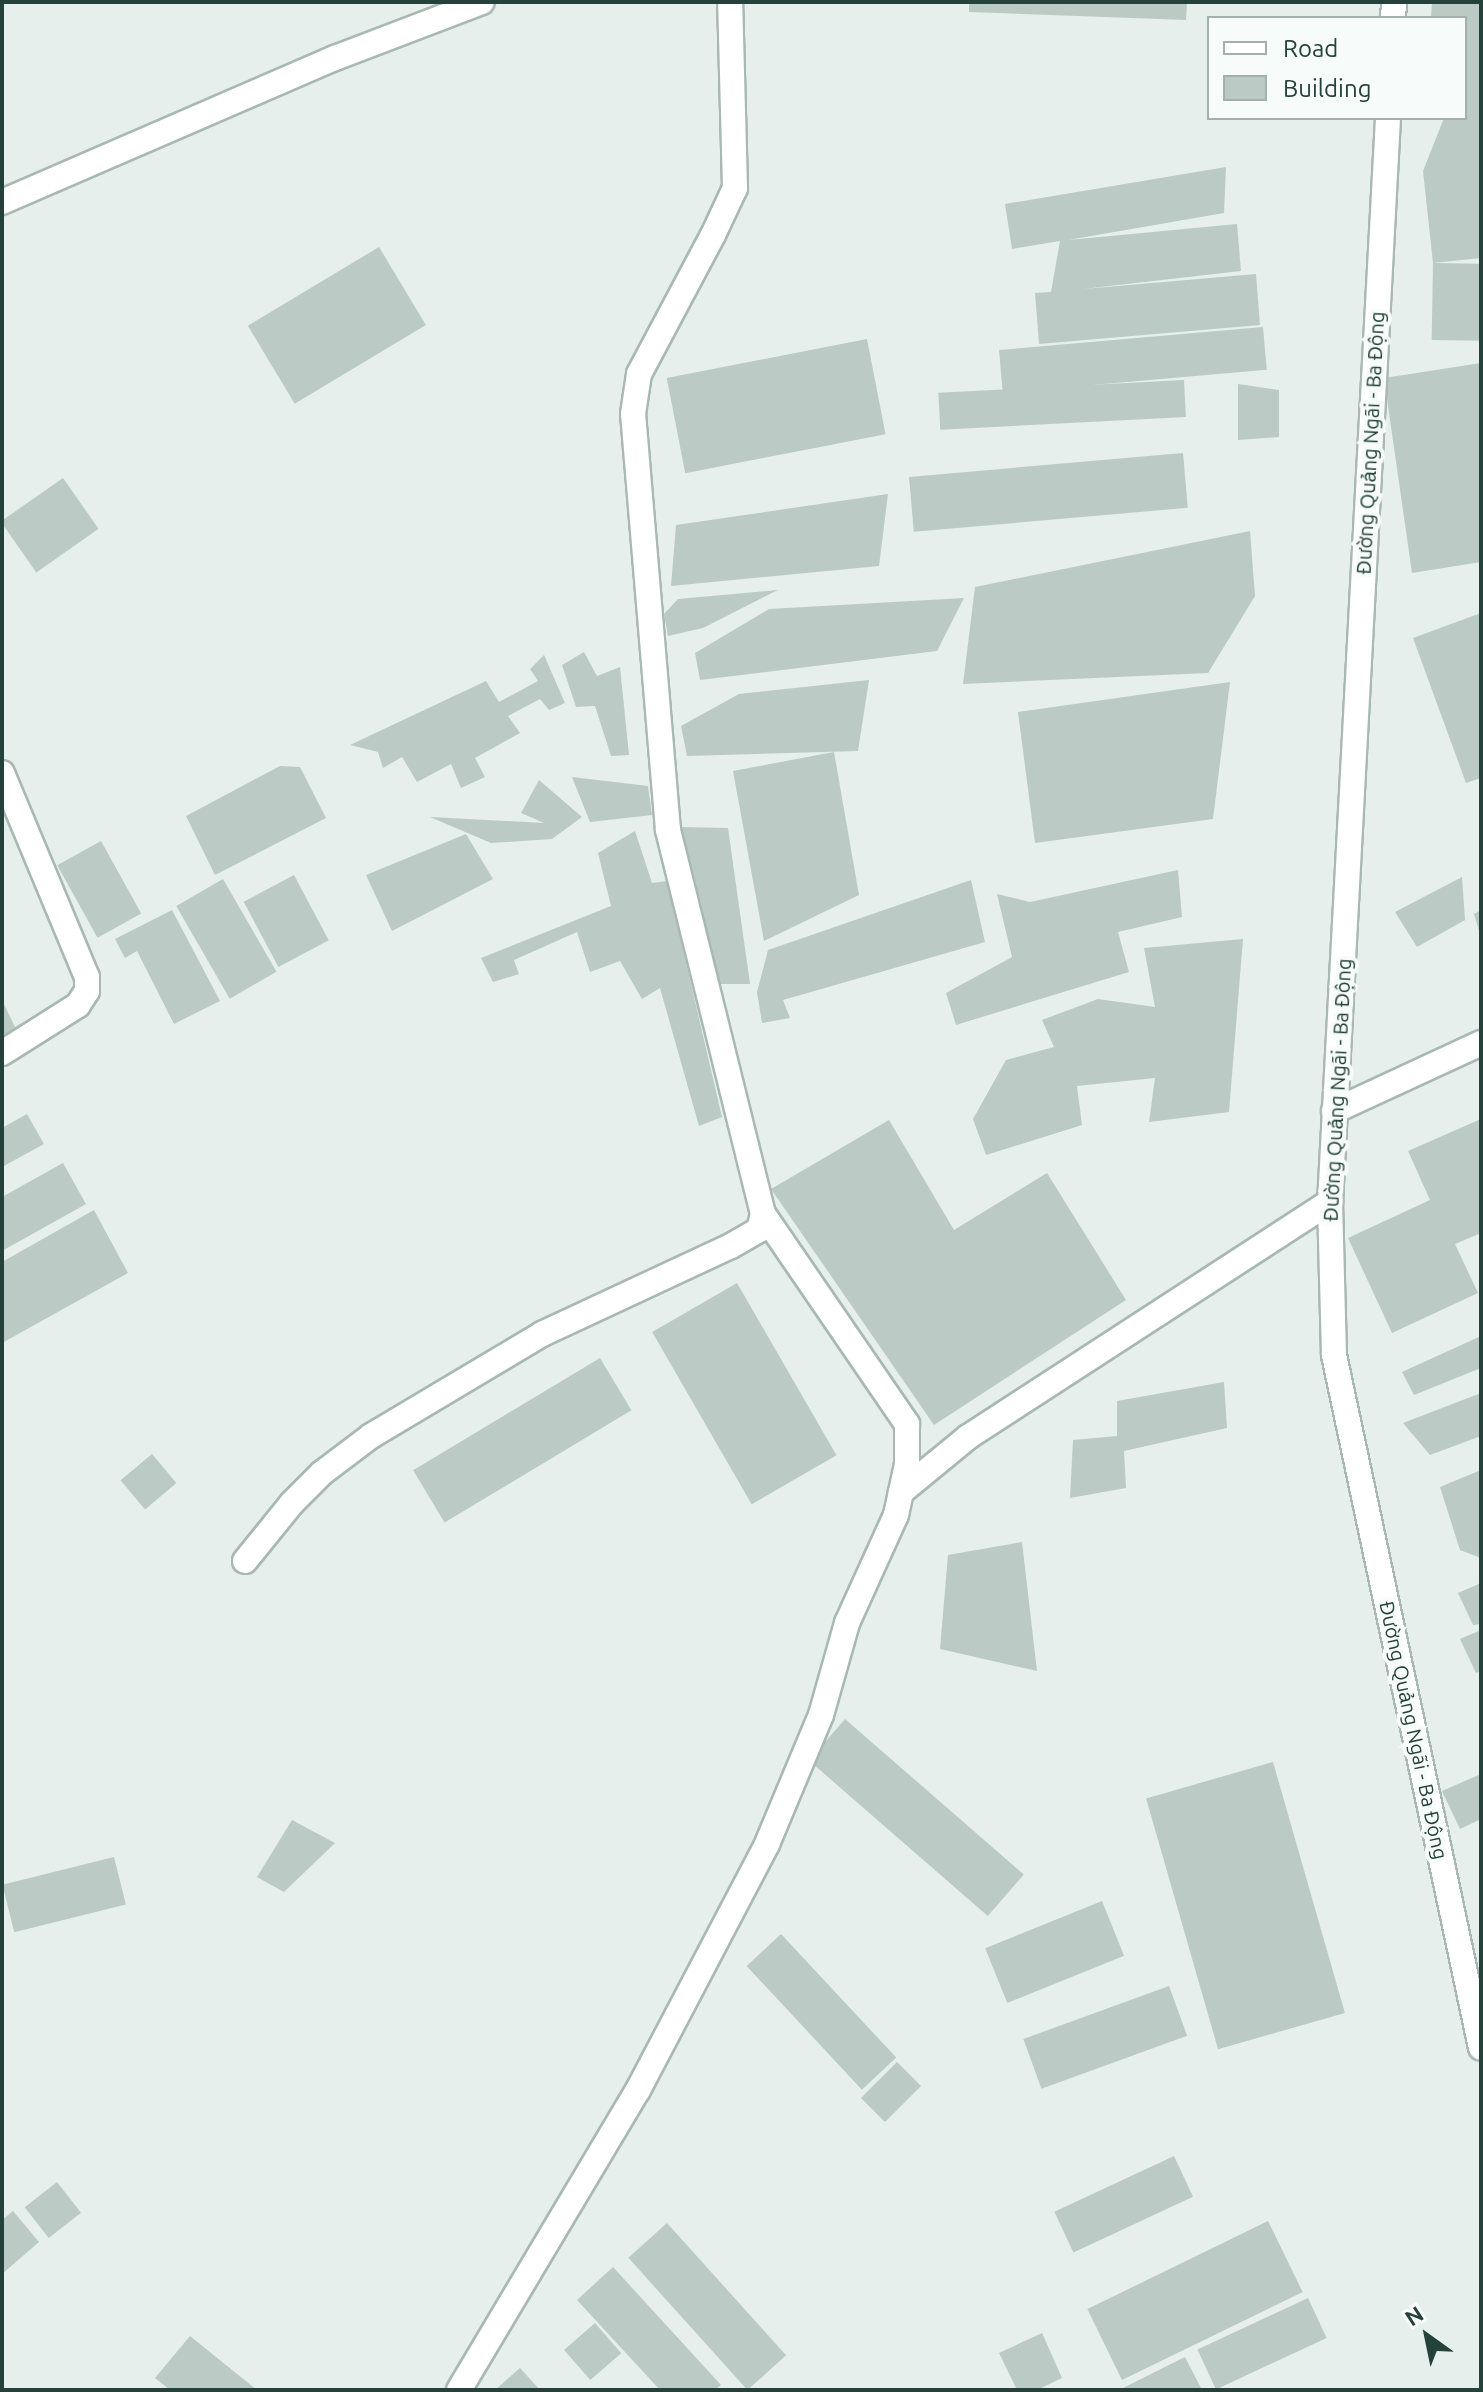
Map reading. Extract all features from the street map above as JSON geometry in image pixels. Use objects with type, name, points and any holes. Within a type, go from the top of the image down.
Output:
[{"type":"street","points":[[2,202],[335,58],[482,2]]},
{"type":"street","points":[[459,2390],[638,2090],[767,1844],[821,1715],[847,1623],[896,1515],[907,1464],[907,1424],[763,1214],[668,830],[633,414],[639,374],[735,188],[730,2]]},
{"type":"street","name":"Đường Quảng Ngãi - Ba Động","points":[[1388,120],[1330,1202],[1334,1355],[1481,2048]]},
{"type":"street","points":[[2,773],[87,977],[87,991],[78,1005],[2,1053]]},
{"type":"street","points":[[1334,1111],[1481,1043]]},
{"type":"street","points":[[901,1492],[968,1437],[1330,1202]]},
{"type":"street","points":[[245,1561],[312,1483],[371,1436],[542,1334],[731,1246],[759,1230],[763,1214]]},
{"type":"building","points":[[969,2],[1187,2],[1186,20],[969,12]]},
{"type":"building","points":[[1432,2],[1481,2],[1481,258],[1433,263],[1423,171],[1443,120],[1467,120],[1467,16],[1431,16]]},
{"type":"building","points":[[1226,167],[1224,213],[1068,240],[1237,224],[1241,271],[1083,289],[1256,274],[1260,325],[1039,344],[1035,293],[1051,292],[1060,241],[1012,249],[1005,204]]},
{"type":"building","points":[[379,247],[426,325],[295,404],[248,326]]},
{"type":"building","points":[[1433,263],[1481,264],[1480,341],[1432,340]]},
{"type":"building","points":[[1263,327],[1267,370],[1003,393],[999,350]]},
{"type":"building","points":[[867,339],[886,434],[685,473],[667,378]]},
{"type":"building","points":[[1481,363],[1481,562],[1412,573],[1384,378]]},
{"type":"building","points":[[1184,380],[1186,417],[940,430],[938,393]]},
{"type":"building","points":[[1238,384],[1279,390],[1279,437],[1238,440]]},
{"type":"building","points":[[1183,453],[1188,508],[914,532],[909,477]]},
{"type":"building","points":[[63,478],[99,529],[36,572],[2,521]]},
{"type":"building","points":[[888,494],[879,566],[671,586],[676,525]]},
{"type":"building","points":[[1250,531],[1255,596],[1208,673],[963,684],[975,587]]},
{"type":"building","points":[[778,590],[703,628],[668,636],[664,614],[678,599]]},
{"type":"building","points":[[964,598],[937,651],[700,680],[695,653],[769,609]]},
{"type":"building","points":[[1481,613],[1481,778],[1466,783],[1413,638]]},
{"type":"building","points":[[584,652],[597,676],[620,667],[629,755],[611,756],[595,706],[576,707],[562,665]]},
{"type":"building","points":[[544,655],[565,703],[549,710],[540,699],[508,716],[520,733],[475,758],[485,777],[461,788],[451,764],[417,782],[402,757],[383,768],[378,752],[350,745],[486,681],[499,702],[538,681],[530,669]]},
{"type":"building","points":[[869,680],[858,751],[687,756],[681,726],[739,694]]},
{"type":"building","points":[[1230,682],[1213,819],[1035,843],[1018,712]]},
{"type":"building","points":[[834,752],[859,895],[764,941],[733,771]]},
{"type":"building","points":[[280,766],[300,767],[326,818],[215,875],[186,816]]},
{"type":"building","points":[[572,777],[648,786],[652,815],[590,822]]},
{"type":"building","points":[[539,780],[582,817],[552,839],[491,843],[430,817],[544,823],[521,813]]},
{"type":"building","points":[[680,827],[728,828],[750,984],[718,984]]},
{"type":"building","points":[[635,831],[652,883],[667,881],[722,1117],[699,1126],[660,988],[642,999],[620,961],[590,972],[577,932],[514,960],[519,974],[493,982],[481,958],[611,906],[598,853]]},
{"type":"building","points":[[466,834],[493,879],[392,931],[366,875]]},
{"type":"building","points":[[101,841],[141,914],[98,938],[57,865]]},
{"type":"building","points":[[1178,870],[1182,917],[1118,932],[1129,972],[956,1025],[946,993],[1012,957],[997,894],[1030,902]]},
{"type":"building","points":[[294,875],[329,940],[278,967],[244,902]]},
{"type":"building","points":[[1462,877],[1465,920],[1417,947],[1395,912]]},
{"type":"building","points":[[223,879],[276,972],[230,999],[176,906]]},
{"type":"building","points":[[971,880],[985,942],[783,1000],[790,1018],[762,1023],[757,992],[768,950]]},
{"type":"building","points":[[172,910],[220,1001],[174,1024],[137,951],[125,958],[115,939]]},
{"type":"building","points":[[1481,910],[1481,934],[1480,934],[1474,914]]},
{"type":"building","points":[[1243,939],[1229,1112],[1149,1122],[1155,1078],[1077,1086],[1082,1125],[986,1155],[973,1119],[1006,1060],[1054,1047],[1042,1020],[1098,999],[1155,1007],[1144,948]]},
{"type":"building","points":[[2,1000],[16,1029],[2,1036]]},
{"type":"building","points":[[27,1114],[44,1144],[2,1167],[2,1128]]},
{"type":"building","points":[[1481,1119],[1481,1233],[1455,1244],[1478,1293],[1392,1333],[1348,1238],[1430,1200],[1408,1151]]},
{"type":"building","points":[[889,1120],[954,1230],[1047,1173],[1126,1300],[934,1425],[771,1189]]},
{"type":"building","points":[[63,1163],[86,1204],[2,1251],[2,1197]]},
{"type":"building","points":[[94,1210],[128,1273],[2,1343],[2,1262]]},
{"type":"building","points":[[737,1283],[837,1455],[752,1504],[652,1332]]},
{"type":"building","points":[[1481,1336],[1481,1368],[1414,1395],[1402,1372]]},
{"type":"building","points":[[600,1358],[631,1410],[445,1523],[413,1470]]},
{"type":"building","points":[[1224,1382],[1227,1428],[1124,1451],[1126,1488],[1070,1498],[1073,1440],[1117,1436],[1117,1401]]},
{"type":"building","points":[[1481,1393],[1481,1436],[1430,1455],[1403,1423]]},
{"type":"building","points":[[152,1454],[176,1483],[145,1509],[121,1480]]},
{"type":"building","points":[[1481,1470],[1481,1558],[1460,1550],[1440,1487]]},
{"type":"building","points":[[1022,1542],[1037,1671],[940,1649],[948,1555]]},
{"type":"building","points":[[1481,1583],[1481,1624],[1473,1625],[1458,1593]]},
{"type":"building","points":[[1481,1630],[1481,1671],[1476,1673],[1460,1639]]},
{"type":"building","points":[[845,1719],[1024,1874],[988,1916],[809,1761]]},
{"type":"building","points":[[1273,1762],[1345,2013],[1218,2049],[1146,1798]]},
{"type":"building","points":[[1481,1774],[1481,1819],[1460,1829],[1442,1791]]},
{"type":"building","points":[[292,1820],[335,1843],[284,1892],[257,1877]]},
{"type":"building","points":[[114,1857],[126,1905],[14,1932],[2,1885]]},
{"type":"building","points":[[1102,1901],[1124,1956],[1007,2003],[985,1948]]},
{"type":"building","points":[[781,1934],[896,2058],[862,2090],[747,1966]]},
{"type":"building","points":[[1169,1986],[1187,2036],[1041,2089],[1023,2039]]},
{"type":"building","points":[[897,2062],[921,2086],[885,2122],[861,2098]]},
{"type":"building","points":[[1174,2156],[1193,2197],[1073,2253],[1054,2212]]},
{"type":"building","points":[[57,2182],[81,2213],[49,2238],[25,2207]]},
{"type":"building","points":[[13,2211],[39,2242],[2,2274],[2,2220]]},
{"type":"building","points":[[1268,2221],[1303,2292],[1122,2380],[1087,2309]]},
{"type":"building","points":[[667,2223],[786,2355],[747,2390],[628,2258]]},
{"type":"building","points":[[613,2267],[721,2385],[715,2390],[660,2390],[577,2300]]},
{"type":"building","points":[[1308,2298],[1327,2338],[1216,2389],[1197,2350]]},
{"type":"building","points":[[595,2323],[621,2353],[590,2380],[564,2350]]},
{"type":"building","points":[[1042,2333],[1062,2378],[1037,2390],[1017,2390],[999,2353]]},
{"type":"building","points":[[190,2336],[257,2390],[170,2390],[155,2378]]},
{"type":"building","points":[[1185,2357],[1202,2390],[1119,2390]]},
{"type":"building","points":[[520,2368],[540,2390],[495,2390]]}]
